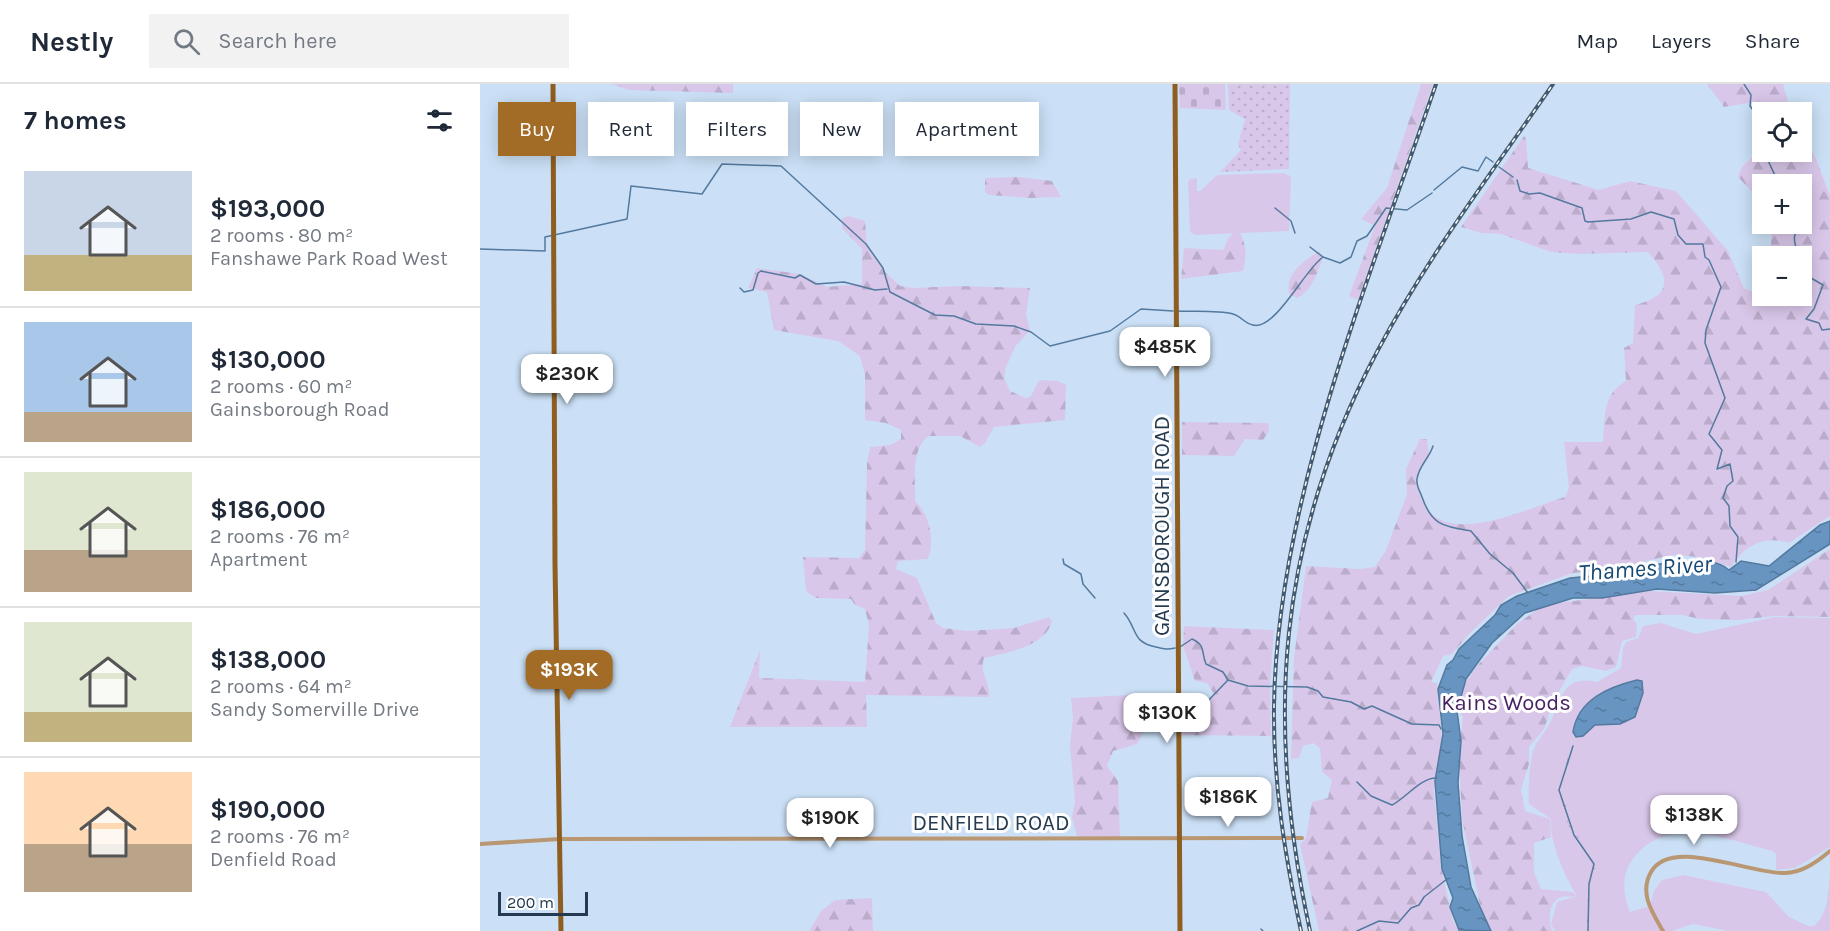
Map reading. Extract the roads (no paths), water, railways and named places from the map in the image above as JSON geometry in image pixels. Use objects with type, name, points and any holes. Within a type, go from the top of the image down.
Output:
[{"type":"main road","points":[[553,84],[555,564],[561,931]]},
{"type":"main road","name":"GAINSBOROUGH ROAD","points":[[1175,84],[1180,931]]},
{"type":"street","name":"DENFIELD ROAD","points":[[480,844],[560,839],[1300,839]]},
{"type":"street","points":[[1663,931],[1647,900],[1645,888],[1653,867],[1668,857],[1684,856],[1764,872],[1787,873],[1816,863],[1830,851]]},
{"type":"water","name":"Thames River","points":[[1830,521],[1830,544],[1756,590],[1715,593],[1657,589],[1602,598],[1573,598],[1525,613],[1492,643],[1466,679],[1457,711],[1461,741],[1458,783],[1462,836],[1471,887],[1491,931],[1459,930],[1450,907],[1453,898],[1442,869],[1435,781],[1443,734],[1438,689],[1447,665],[1459,649],[1495,615],[1501,605],[1517,596],[1570,578],[1601,575],[1665,563],[1681,565],[1705,562],[1721,565],[1729,570],[1741,561],[1769,566],[1820,525]]},
{"type":"water","points":[[1637,680],[1642,681],[1643,693],[1635,717],[1620,724],[1595,725],[1583,736],[1576,737],[1573,732],[1576,721],[1588,703],[1596,696],[1616,686]]},
{"type":"waterway","points":[[1744,84],[1751,95],[1750,106],[1752,109]]},
{"type":"waterway","points":[[1434,190],[1462,167],[1478,171],[1486,157],[1493,162]]},
{"type":"waterway","points":[[1769,162],[1774,174]]},
{"type":"waterway","points":[[480,249],[545,251],[545,237],[627,219],[631,186],[702,194],[722,164],[781,166],[866,244],[883,268],[890,292],[935,315],[954,316],[976,324],[1014,326],[1031,332],[1050,346],[1110,331],[1141,309],[1173,311]]},
{"type":"waterway","points":[[1499,167],[1513,177]]},
{"type":"waterway","points":[[1517,180],[1520,191],[1529,194],[1540,193],[1582,208],[1585,221],[1631,219],[1651,212],[1674,219],[1678,235],[1686,244],[1703,244],[1705,257],[1709,260],[1721,287],[1706,330],[1705,343],[1725,398],[1709,434],[1722,450],[1717,469],[1730,464],[1733,481],[1727,486],[1723,498],[1729,506],[1730,526],[1738,537],[1736,562]]},
{"type":"waterway","points":[[1310,247],[1323,257],[1340,263],[1351,257],[1357,241],[1367,236],[1386,208],[1407,210],[1432,193]]},
{"type":"waterway","points":[[1275,208],[1291,221],[1295,233]]},
{"type":"waterway","points":[[1795,234],[1795,246]]},
{"type":"waterway","points":[[1178,311],[1227,313],[1236,315],[1253,325],[1262,324],[1271,319],[1323,257]]},
{"type":"waterway","points":[[740,288],[744,292],[753,290],[758,273],[761,271],[795,278],[800,275],[816,284],[844,282],[875,290],[887,289]]},
{"type":"waterway","points":[[1812,279],[1823,285],[1814,309],[1806,319],[1819,323],[1822,330],[1830,329]]},
{"type":"waterway","points":[[1433,446],[1418,474],[1417,482],[1430,514],[1446,526],[1471,531],[1490,554],[1513,573],[1528,593]]},
{"type":"waterway","points":[[1063,559],[1064,564],[1081,574],[1083,584],[1095,598]]},
{"type":"waterway","points":[[1124,613],[1142,642],[1163,649],[1175,648]]},
{"type":"waterway","points":[[1180,647],[1192,639],[1196,641],[1201,646],[1206,664],[1223,672],[1228,680],[1248,686],[1307,687],[1318,691],[1323,697],[1351,702],[1364,709],[1372,706],[1412,724],[1439,725],[1441,729]]},
{"type":"waterway","points":[[1162,714],[1183,720],[1202,707],[1228,680]]},
{"type":"waterway","points":[[1573,746],[1559,790],[1574,835],[1594,864],[1589,884],[1588,931]]},
{"type":"waterway","points":[[1357,782],[1371,796],[1392,805],[1419,784],[1437,778]]},
{"type":"waterway","points":[[1357,931],[1379,921],[1398,923],[1411,908],[1419,905],[1424,897],[1447,879]]},
{"type":"railway","points":[[1301,931],[1281,819],[1274,735],[1279,628],[1291,549],[1309,470],[1331,390],[1436,84]]},
{"type":"railway","points":[[1310,931],[1296,854],[1287,779],[1285,706],[1289,634],[1300,562],[1318,492],[1344,421],[1397,315],[1462,214],[1553,84]]},
{"type":"park label","name":"Kains Woods","points":[[1506,702]]}]
